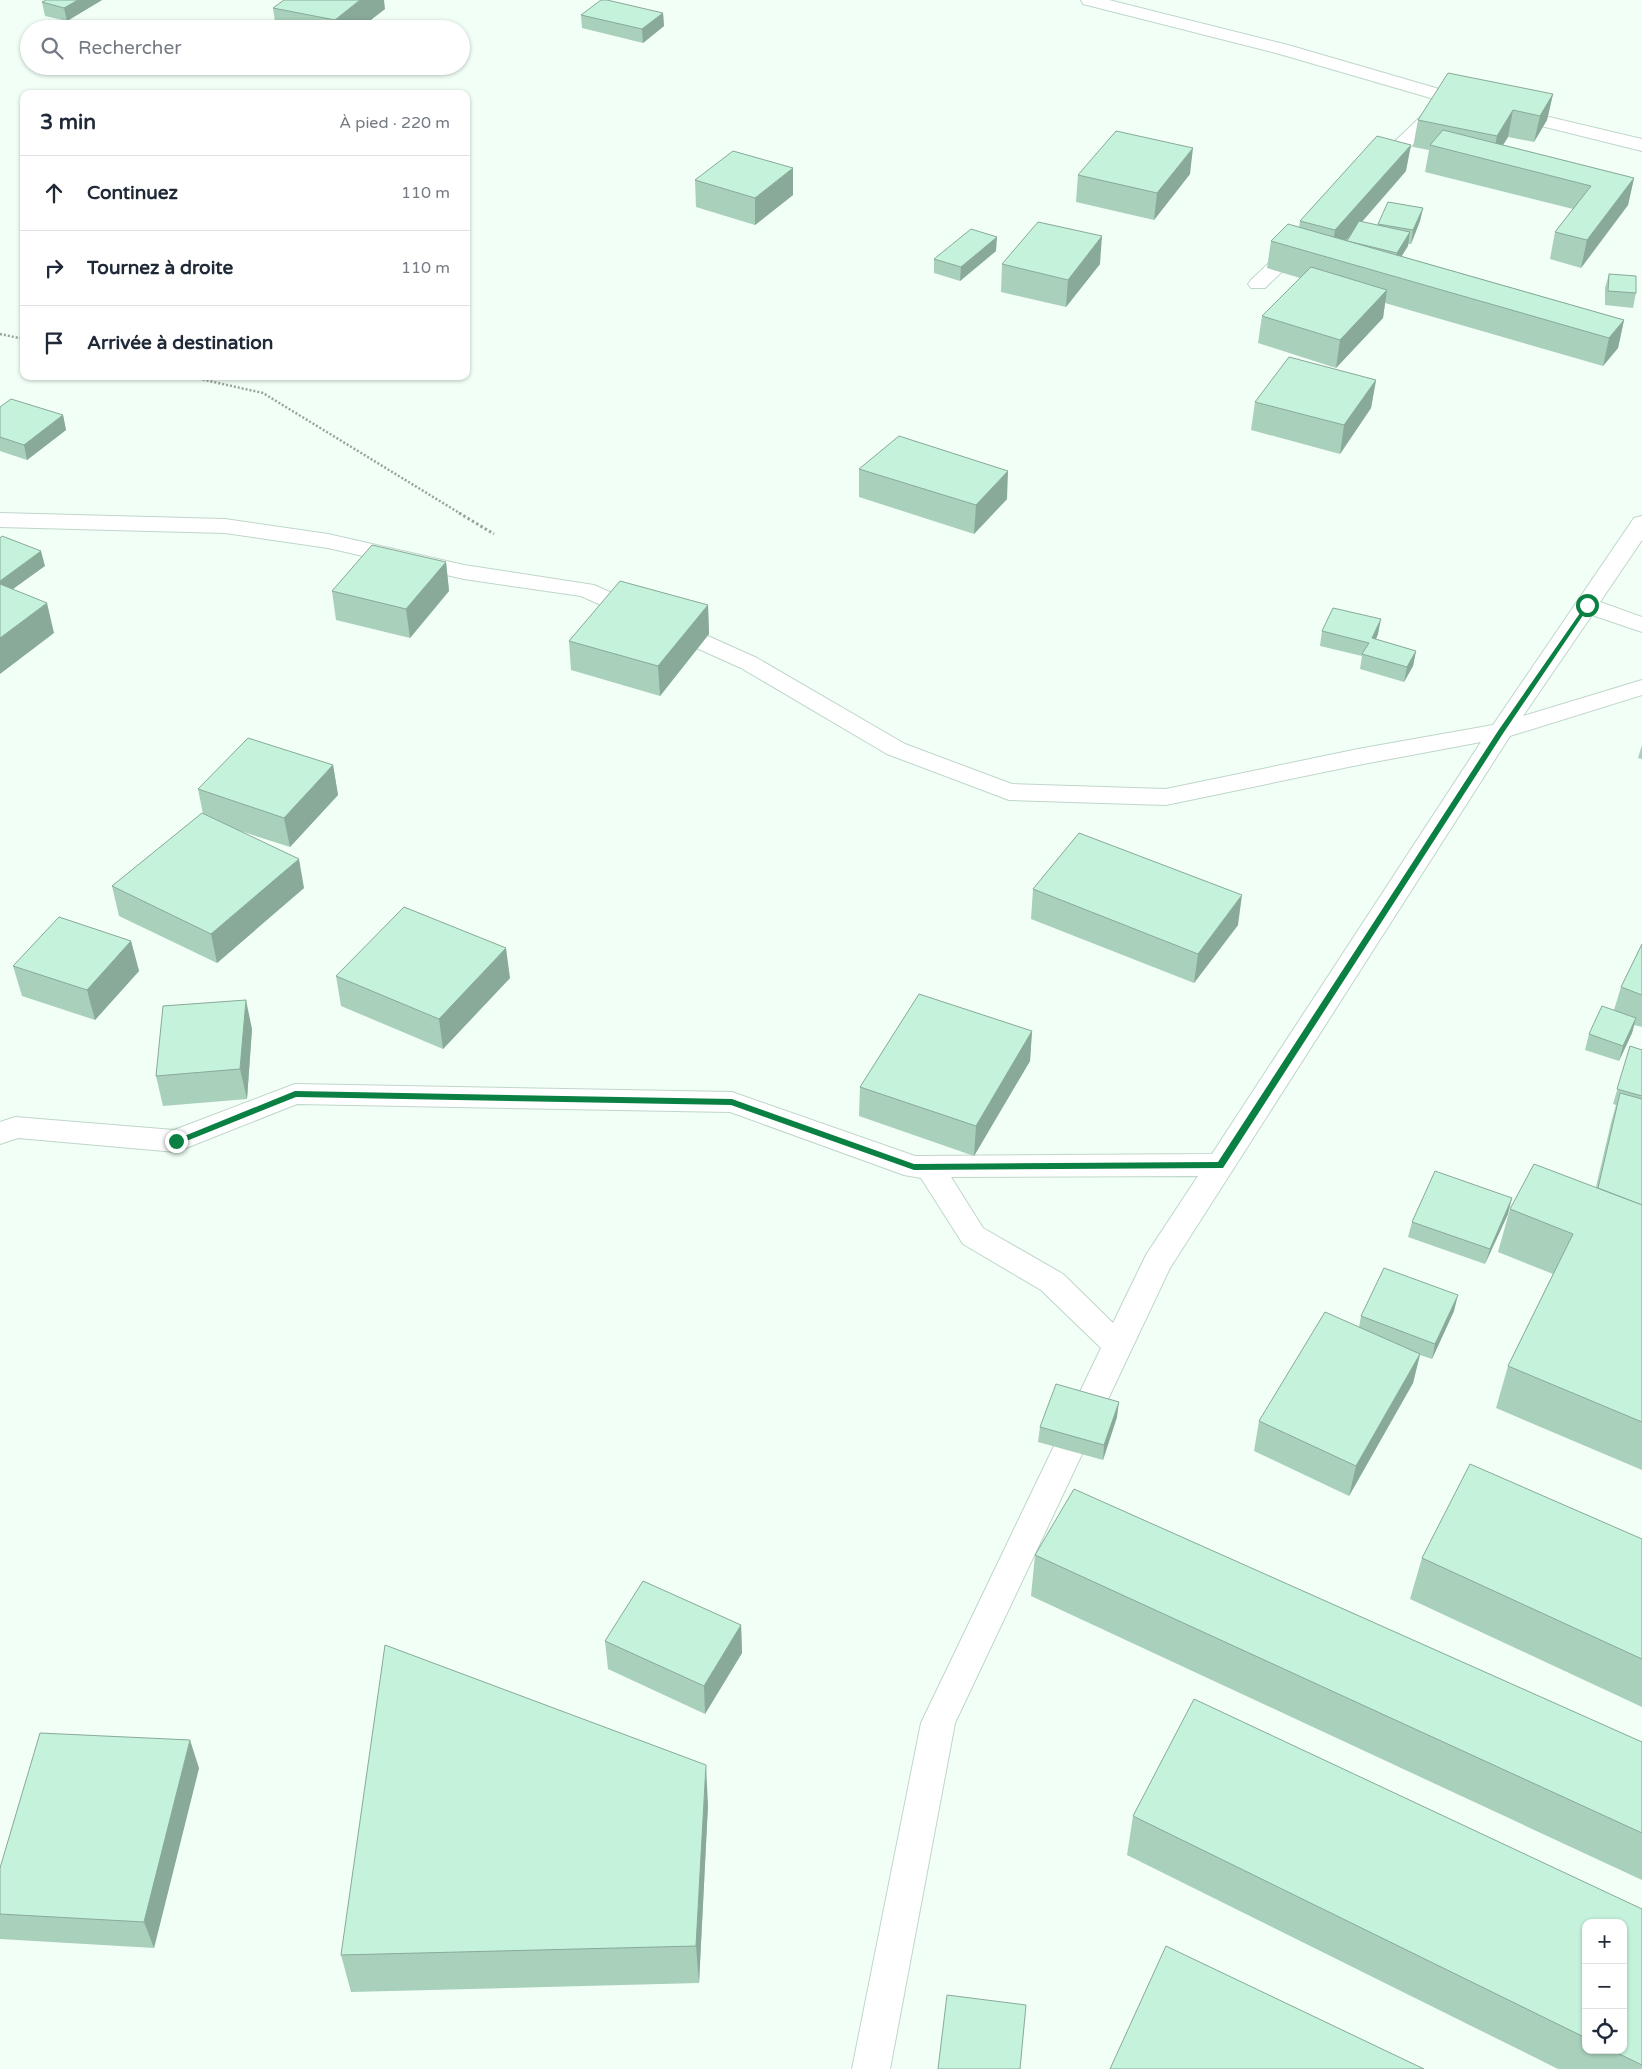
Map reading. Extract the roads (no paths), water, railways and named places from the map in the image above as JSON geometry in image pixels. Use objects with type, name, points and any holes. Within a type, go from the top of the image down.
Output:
[{"type":"street","points":[[1089,0],[1282,49],[1450,98],[1642,145]]},
{"type":"street","points":[[1365,181],[1450,98]]},
{"type":"street","points":[[1258,284],[1315,229]]},
{"type":"street","points":[[0,520],[225,526],[328,541],[464,572],[586,590],[749,662],[896,749],[1009,792],[1166,797],[1358,757],[1501,731],[1642,687]]},
{"type":"street","points":[[871,2069],[938,1722],[1157,1263],[1501,731],[1642,523]]},
{"type":"street","points":[[1587,605],[1642,625]]},
{"type":"street","points":[[0,1134],[15,1127],[176,1141],[295,1094],[732,1102],[914,1167],[1220,1165]]},
{"type":"street","points":[[930,1168],[973,1236],[1052,1282],[1118,1346]]}]
